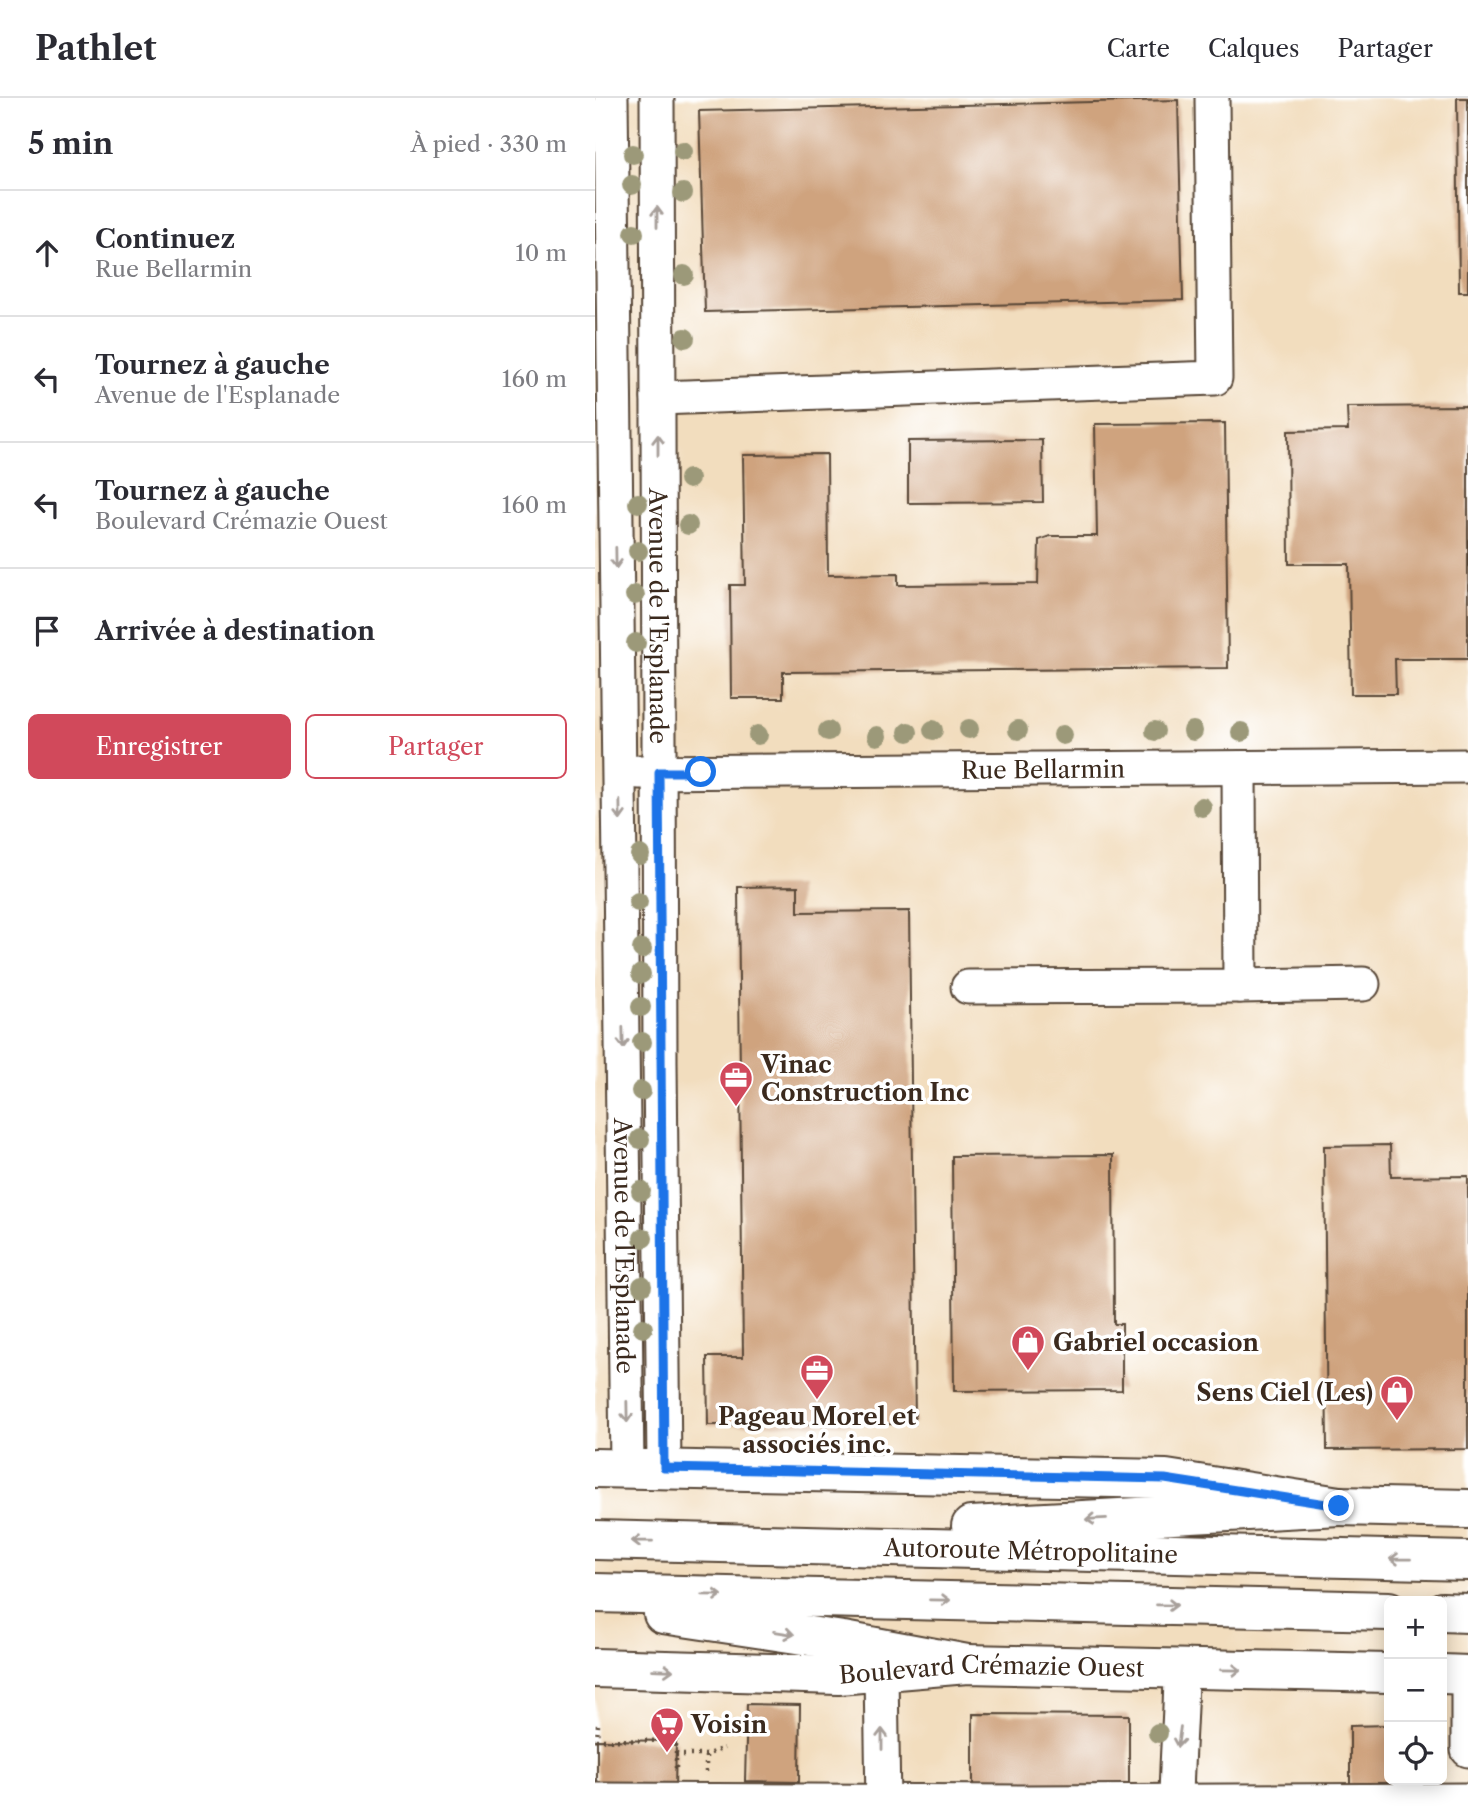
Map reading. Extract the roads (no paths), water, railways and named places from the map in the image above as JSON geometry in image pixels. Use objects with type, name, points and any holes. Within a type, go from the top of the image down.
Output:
[{"type":"main road","points":[[629,1468],[1165,1479],[1339,1506]]},
{"type":"main road","points":[[689,1542],[1339,1506],[1468,1509]]},
{"type":"main road","name":"Autoroute Métropolitaine","points":[[595,1540],[1468,1560]]},
{"type":"main road","name":"Autoroute Métropolitaine","points":[[595,1593],[1384,1611]]},
{"type":"main road","points":[[595,1604],[967,1664]]},
{"type":"main road","points":[[1447,1612],[1468,1613]]},
{"type":"main road","name":"Boulevard Crémazie Ouest","points":[[595,1668],[838,1675],[967,1664],[1384,1673]]},
{"type":"main road","points":[[1447,1674],[1468,1675]]},
{"type":"street","name":"Avenue de l'Esplanade","points":[[611,98],[629,1468]]},
{"type":"street","name":"Avenue de l'Esplanade","points":[[629,1468],[659,772],[657,98]]},
{"type":"street","points":[[658,398],[1215,377],[1212,98]]},
{"type":"street","name":"Rue Bellarmin","points":[[619,772],[1468,766]]},
{"type":"street","points":[[1238,768],[1240,986]]},
{"type":"street","points":[[968,987],[1363,984]]},
{"type":"street","points":[[1176,1804],[1175,1759],[1180,1732],[1181,1669]]},
{"type":"street","points":[[881,1672],[883,1803]]},
{"type":"street","points":[[1468,1675],[1468,1750]]},
{"type":"street","points":[[595,1800],[688,1793],[883,1803],[1176,1804],[1468,1800]]},
{"type":"place","name":"Vinac Construction Inc","points":[[736,1108]]},
{"type":"place","name":"Gabriel occasion","points":[[1028,1372]]},
{"type":"place","name":"Pageau Morel et associés inc.","points":[[817,1401]]},
{"type":"place","name":"Sens Ciel (Les)","points":[[1397,1422]]},
{"type":"place","name":"Voisin","points":[[667,1754]]}]
